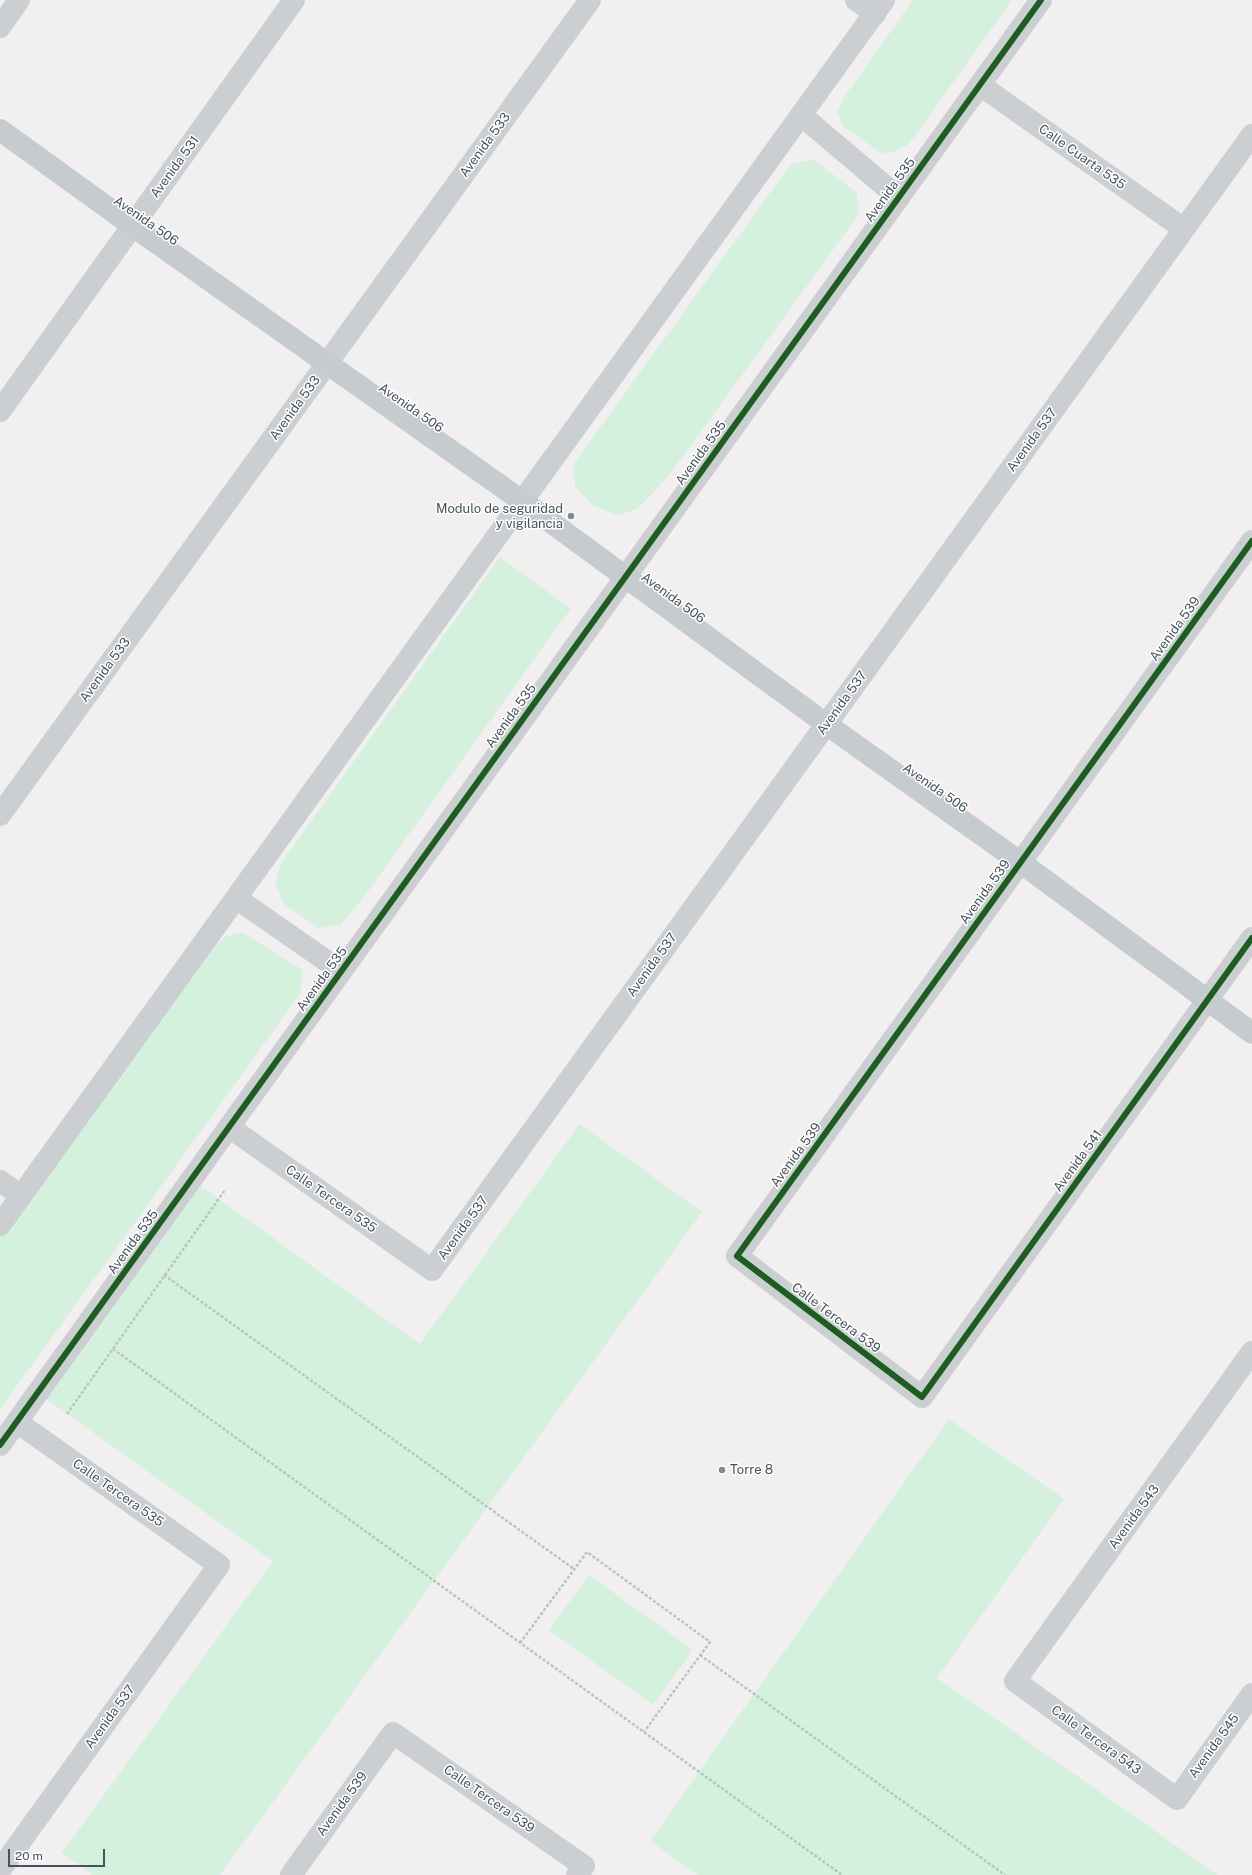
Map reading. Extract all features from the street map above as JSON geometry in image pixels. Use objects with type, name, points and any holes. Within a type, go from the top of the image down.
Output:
[{"type":"main road","name":"Avenida 506","points":[[0,130],[133,226],[522,501],[826,724],[1020,862],[1252,1033]]},
{"type":"street","points":[[0,27],[20,0]]},
{"type":"street","name":"Avenida 531","points":[[0,411],[294,0]]},
{"type":"street","name":"Avenida 533","points":[[0,815],[590,0]]},
{"type":"street","points":[[0,1224],[879,7],[856,0]]},
{"type":"street","name":"Avenida 535","points":[[0,1445],[1041,0]]},
{"type":"street","name":"Calle Cuarta 535","points":[[980,85],[1184,229]]},
{"type":"street","points":[[801,116],[899,198]]},
{"type":"street","name":"Avenida 537","points":[[432,1270],[1252,135]]},
{"type":"street","name":"Avenida 539","points":[[737,1256],[1252,540]]},
{"type":"street","points":[[236,898],[341,971]]},
{"type":"street","name":"Avenida 541","points":[[922,1397],[1252,938]]},
{"type":"street","name":"Calle Tercera 535","points":[[229,1127],[432,1270]]},
{"type":"street","points":[[0,1181],[21,1196]]},
{"type":"street","name":"Calle Tercera 539","points":[[737,1256],[922,1397]]},
{"type":"street","name":"Avenida 543","points":[[1015,1681],[1252,1352]]},
{"type":"street","name":"Calle Tercera 535","points":[[17,1422],[219,1565]]},
{"type":"street","name":"Avenida 537","points":[[0,1870],[219,1565]]},
{"type":"street","name":"Calle Tercera 543","points":[[1015,1681],[1177,1799]]},
{"type":"street","name":"Avenida 545","points":[[1177,1799],[1252,1694]]},
{"type":"street","name":"Avenida 539","points":[[290,1875],[393,1733]]},
{"type":"street","name":"Calle Tercera 539","points":[[393,1733],[581,1870]]},
{"type":"path","points":[[67,1414],[225,1190]]},
{"type":"path","points":[[164,1275],[574,1569]]},
{"type":"path","points":[[113,1349],[842,1875]]},
{"type":"path","points":[[520,1643],[587,1552],[710,1642],[644,1732]]},
{"type":"path","points":[[700,1655],[1005,1875]]},
{"type":"green space","points":[[913,0],[1012,0],[909,144],[894,152],[881,153],[843,126],[837,112],[845,96]]},
{"type":"green space","points":[[814,160],[857,193],[859,214],[668,477],[637,509],[617,515],[593,506],[575,486],[573,465],[791,164]]},
{"type":"green space","points":[[500,557],[571,609],[364,897],[340,925],[318,928],[283,903],[275,882],[281,863]]},
{"type":"green space","points":[[243,933],[303,970],[300,994],[0,1409],[0,1228],[208,951],[226,936]]},
{"type":"green space","points":[[580,1124],[702,1212],[220,1875],[92,1875],[62,1853],[273,1561],[38,1393],[191,1179],[420,1344]]},
{"type":"green space","points":[[949,1419],[1064,1499],[937,1678],[1218,1875],[698,1875],[650,1841]]},
{"type":"green space","points":[[589,1575],[693,1650],[653,1705],[549,1630]]},
{"type":"cycle path","points":[[0,1445],[1041,0]]},
{"type":"cycle path","points":[[1252,541],[737,1256],[922,1397],[1252,938]]},
{"type":"place","name":"Modulo de seguridad y vigilancia","points":[[571,516]]},
{"type":"place","name":"Torre 8","points":[[722,1470]]}]
